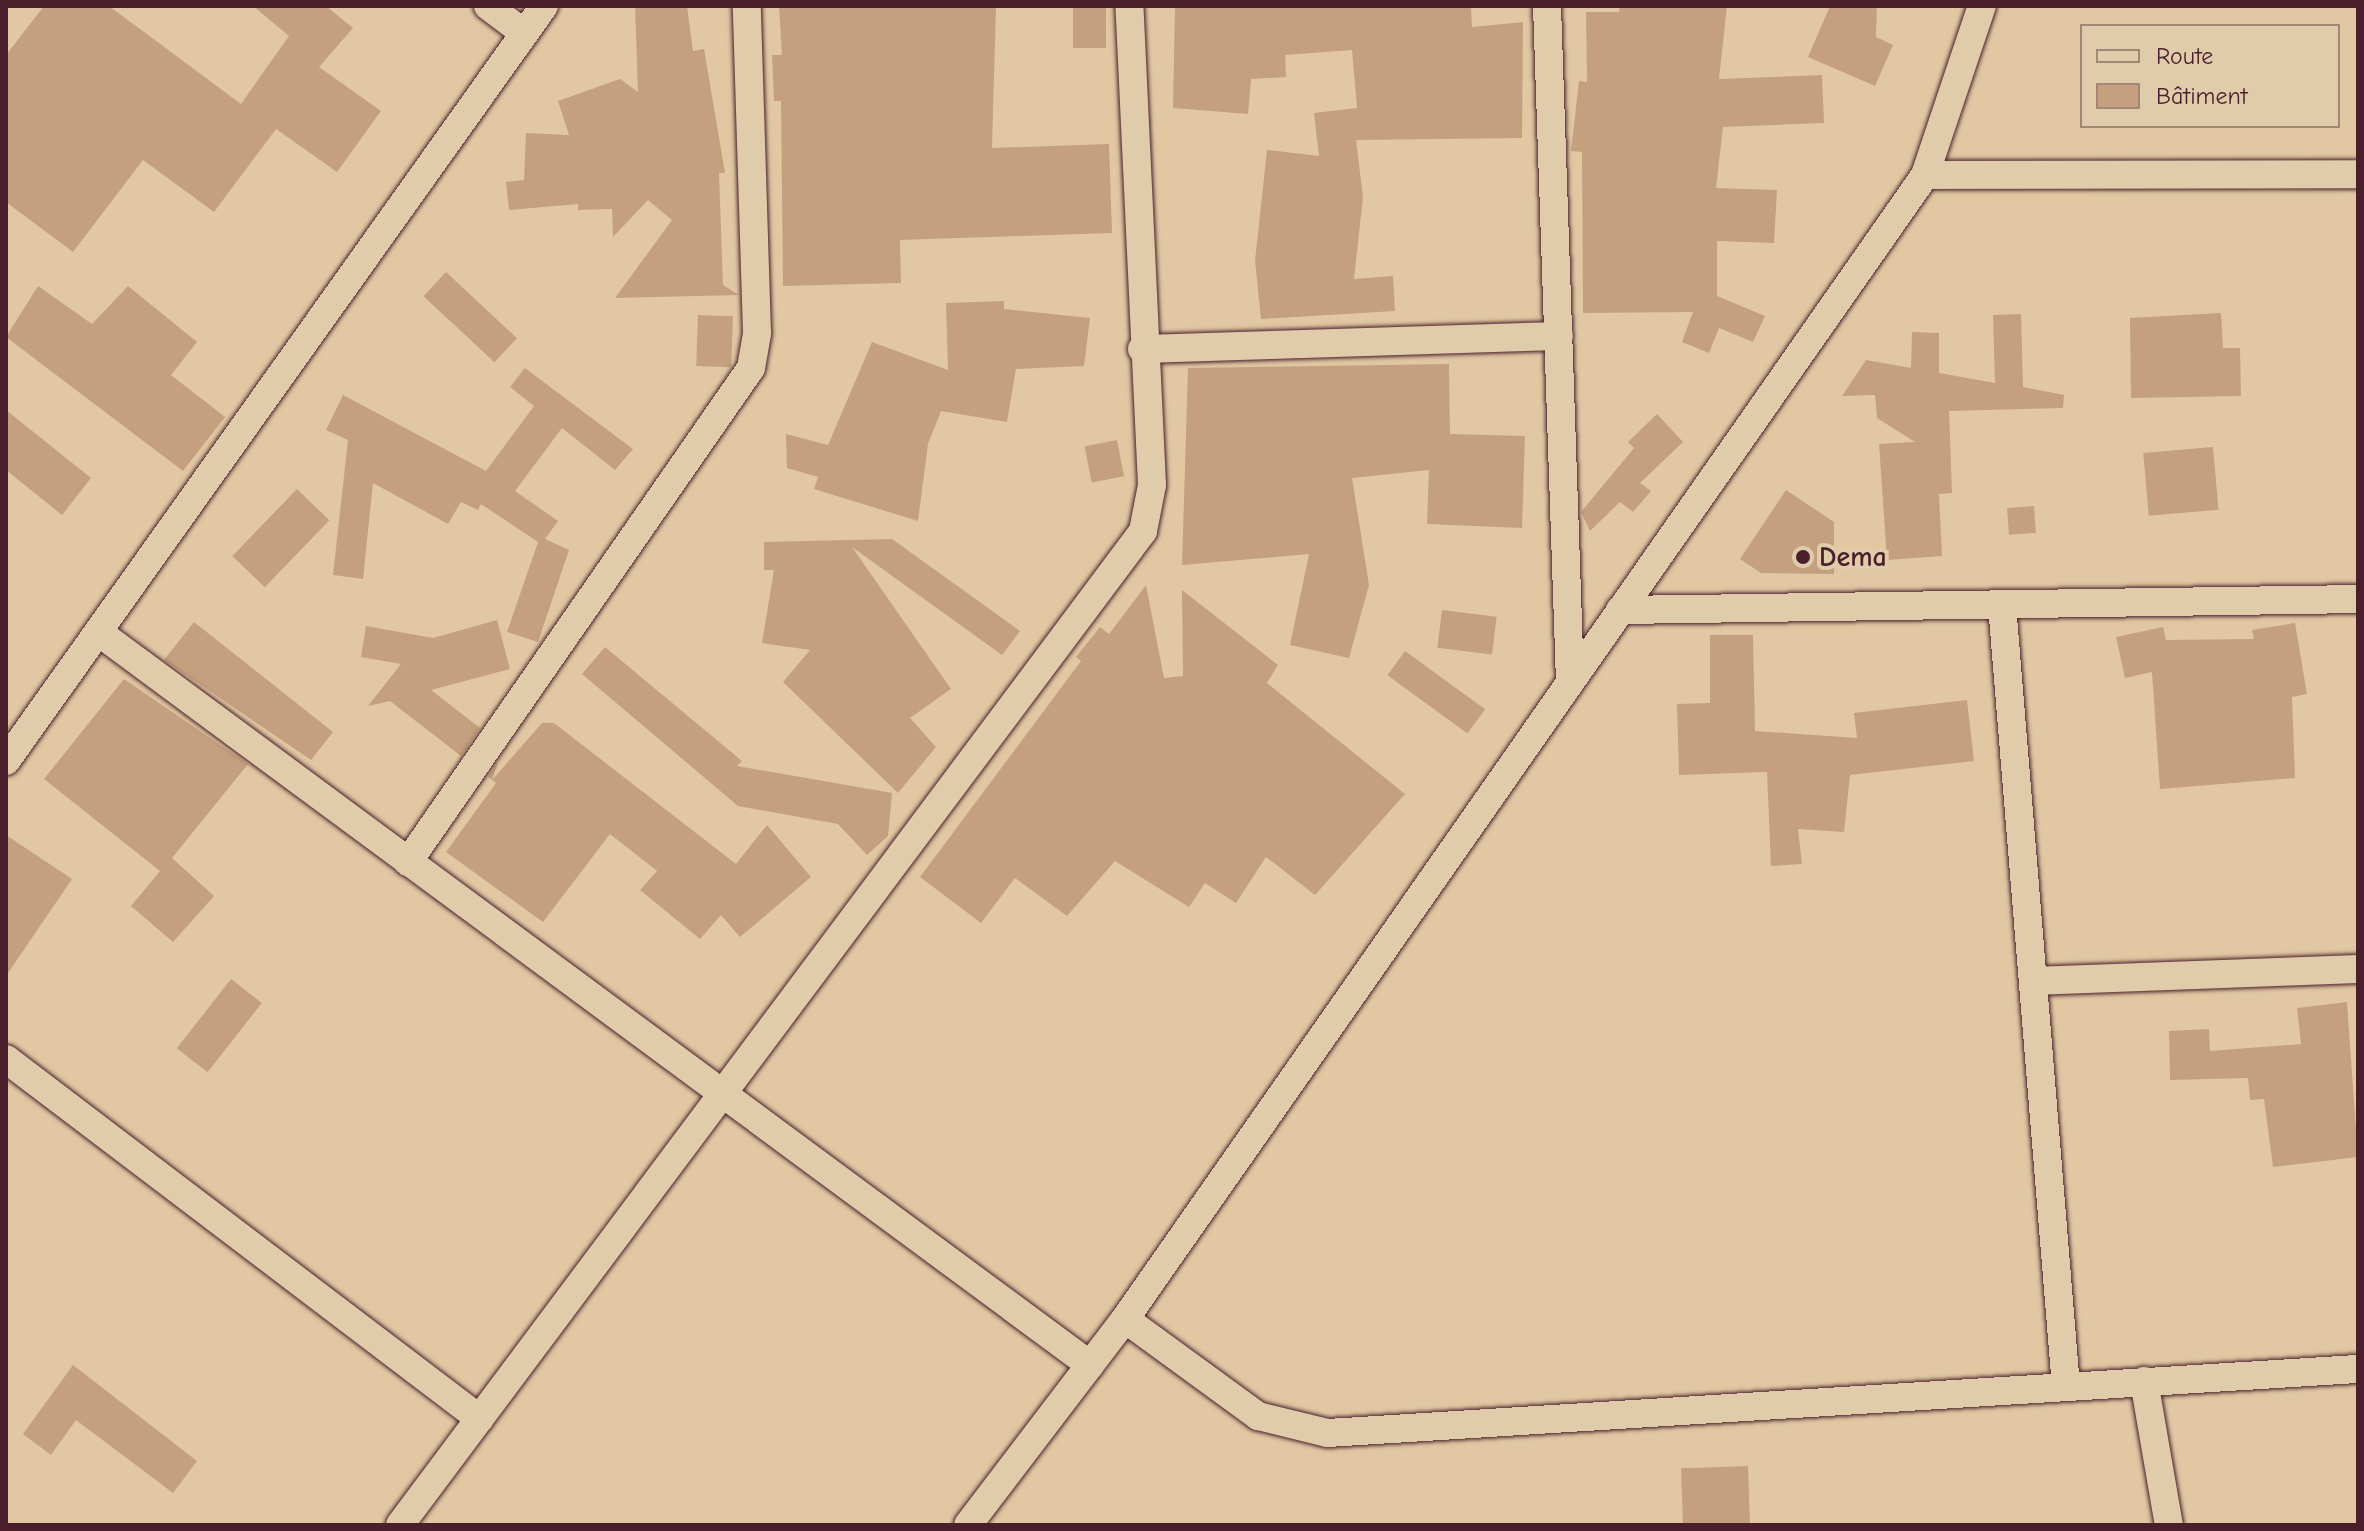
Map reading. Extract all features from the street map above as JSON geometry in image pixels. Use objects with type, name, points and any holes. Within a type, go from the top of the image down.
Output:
[{"type":"street","points":[[488,6],[524,33]]},
{"type":"street","points":[[6,761],[101,634],[544,6]]},
{"type":"street","points":[[408,862],[751,368],[757,333],[747,6]]},
{"type":"street","points":[[400,1525],[728,1095],[1131,552],[1152,485],[1142,349],[1129,6]]},
{"type":"street","points":[[1547,6],[1570,682]]},
{"type":"street","points":[[968,1525],[1125,1319],[1925,175],[1982,6]]},
{"type":"street","points":[[1925,175],[2358,174]]},
{"type":"street","points":[[1142,349],[1559,336]]},
{"type":"street","points":[[1620,610],[2358,599]]},
{"type":"street","points":[[2002,605],[2066,1386]]},
{"type":"street","points":[[101,634],[1090,1365]]},
{"type":"street","points":[[2033,981],[2358,969]]},
{"type":"street","points":[[6,1059],[480,1419]]},
{"type":"street","points":[[1125,1319],[1258,1416],[1300,1431],[2358,1369]]},
{"type":"street","points":[[2144,1381],[2169,1525]]},
{"type":"building","points":[[44,6],[109,6],[241,104],[289,36],[253,6],[326,6],[353,28],[319,67],[381,111],[337,172],[276,129],[214,212],[143,160],[73,252],[6,202],[6,55]]},
{"type":"building","points":[[635,6],[687,6],[693,51],[704,49],[725,173],[719,173],[723,285],[739,295],[615,298],[672,220],[648,200],[613,237],[612,209],[578,210],[578,204],[509,210],[506,182],[524,180],[526,133],[569,135],[558,101],[620,79],[638,92]]},
{"type":"building","points":[[779,6],[996,6],[992,148],[1109,144],[1112,233],[900,240],[901,283],[783,286],[781,101],[774,101],[772,55],[782,55]]},
{"type":"building","points":[[1073,6],[1106,6],[1106,48],[1073,48]]},
{"type":"building","points":[[1175,6],[1471,6],[1472,27],[1523,22],[1522,138],[1356,140],[1363,197],[1354,279],[1393,276],[1395,311],[1261,319],[1255,261],[1267,150],[1319,156],[1314,113],[1357,108],[1352,50],[1285,55],[1286,77],[1251,79],[1248,114],[1173,108]]},
{"type":"building","points":[[1620,6],[1727,6],[1719,79],[1822,75],[1824,123],[1723,127],[1716,188],[1777,190],[1774,243],[1717,241],[1717,296],[1765,316],[1753,342],[1719,328],[1709,353],[1682,342],[1693,312],[1583,313],[1582,152],[1571,151],[1579,81],[1587,82],[1586,12],[1619,12]]},
{"type":"building","points":[[1830,6],[1877,6],[1876,37],[1893,45],[1875,86],[1808,57]]},
{"type":"building","points":[[446,272],[517,338],[494,362],[423,296]]},
{"type":"building","points":[[38,286],[92,324],[128,286],[197,342],[171,375],[225,417],[183,471],[6,337]]},
{"type":"building","points":[[1004,301],[1004,309],[1090,318],[1084,366],[1016,369],[1007,422],[941,411],[928,444],[918,521],[814,489],[818,477],[787,468],[786,434],[828,445],[872,342],[948,370],[946,303]]},
{"type":"building","points":[[2221,313],[2223,348],[2240,348],[2241,396],[2131,398],[2130,318]]},
{"type":"building","points":[[2021,314],[2023,387],[2064,395],[2063,408],[1949,411],[1952,493],[1939,494],[1942,556],[1887,560],[1879,444],[1915,442],[1877,418],[1875,395],[1842,396],[1866,360],[1911,368],[1912,332],[1939,333],[1939,373],[1995,383],[1993,315]]},
{"type":"building","points":[[698,315],[733,316],[731,367],[696,366]]},
{"type":"building","points":[[1449,364],[1450,434],[1525,436],[1522,528],[1427,524],[1429,470],[1352,478],[1369,585],[1349,658],[1290,645],[1309,554],[1182,565],[1188,368]]},
{"type":"building","points":[[525,368],[633,449],[615,470],[562,428],[515,491],[558,521],[545,539],[569,550],[538,642],[507,632],[538,542],[481,504],[478,510],[461,502],[448,524],[373,483],[363,579],[333,575],[348,440],[326,430],[343,395],[486,471],[534,406],[510,387]]},
{"type":"building","points":[[6,410],[91,478],[62,515],[6,470]]},
{"type":"building","points":[[1657,414],[1683,442],[1640,483],[1651,491],[1633,512],[1620,502],[1590,531],[1581,512],[1634,448],[1628,442]]},
{"type":"building","points":[[1117,440],[1124,476],[1092,483],[1085,446]]},
{"type":"building","points":[[2213,447],[2218,510],[2149,516],[2143,453]]},
{"type":"building","points":[[297,489],[329,520],[265,587],[232,556]]},
{"type":"building","points":[[1786,490],[1834,522],[1834,574],[1761,573],[1740,559]]},
{"type":"building","points":[[2034,506],[2036,533],[2009,535],[2007,508]]},
{"type":"building","points":[[892,539],[1020,631],[1002,655],[852,547],[951,689],[910,718],[936,747],[898,793],[783,682],[810,650],[762,643],[774,570],[764,570],[764,542]]},
{"type":"building","points":[[1146,585],[1164,678],[1183,676],[1182,590],[1278,665],[1267,683],[1405,794],[1315,895],[1266,857],[1236,903],[1205,883],[1189,907],[1115,861],[1067,916],[1015,878],[981,923],[920,877],[1081,661],[1076,657],[1100,627],[1109,634]]},
{"type":"building","points":[[1442,610],[1497,617],[1492,654],[1437,648]]},
{"type":"building","points":[[497,620],[510,669],[431,690],[480,728],[461,756],[390,701],[368,706],[401,664],[361,657],[366,626],[433,638]]},
{"type":"building","points":[[194,622],[333,732],[311,760],[164,660]]},
{"type":"building","points":[[2295,623],[2307,694],[2292,697],[2295,778],[2160,789],[2152,672],[2125,678],[2116,637],[2163,627],[2166,640],[2254,639],[2252,630]]},
{"type":"building","points":[[1710,635],[1753,635],[1755,731],[1857,738],[1854,713],[1967,700],[1974,761],[1850,775],[1844,832],[1798,829],[1802,864],[1771,866],[1767,772],[1679,775],[1677,704],[1710,703]]},
{"type":"building","points":[[605,647],[742,761],[737,766],[892,793],[888,836],[867,855],[838,824],[738,806],[582,674]]},
{"type":"building","points":[[1405,651],[1485,709],[1467,733],[1387,675]]},
{"type":"building","points":[[124,679],[248,764],[172,858],[214,896],[173,942],[131,906],[160,871],[44,779]]},
{"type":"building","points":[[542,723],[554,723],[736,864],[767,825],[811,877],[740,937],[721,915],[700,939],[640,890],[657,871],[610,834],[543,922],[446,852],[496,783],[492,780]]},
{"type":"building","points":[[498,762],[492,780],[488,777]]},
{"type":"building","points":[[6,835],[72,879],[6,976]]},
{"type":"building","points":[[231,979],[262,1003],[208,1072],[177,1048]]},
{"type":"building","points":[[2347,1002],[2358,1157],[2273,1167],[2264,1099],[2250,1100],[2248,1078],[2170,1080],[2169,1031],[2209,1029],[2210,1051],[2301,1044],[2297,1008]]},
{"type":"building","points":[[73,1365],[197,1461],[173,1493],[76,1420],[51,1455],[23,1434]]},
{"type":"building","points":[[1748,1466],[1750,1525],[1683,1525],[1681,1468]]},
{"type":"place","name":"Dema","points":[[1803,557]]}]
